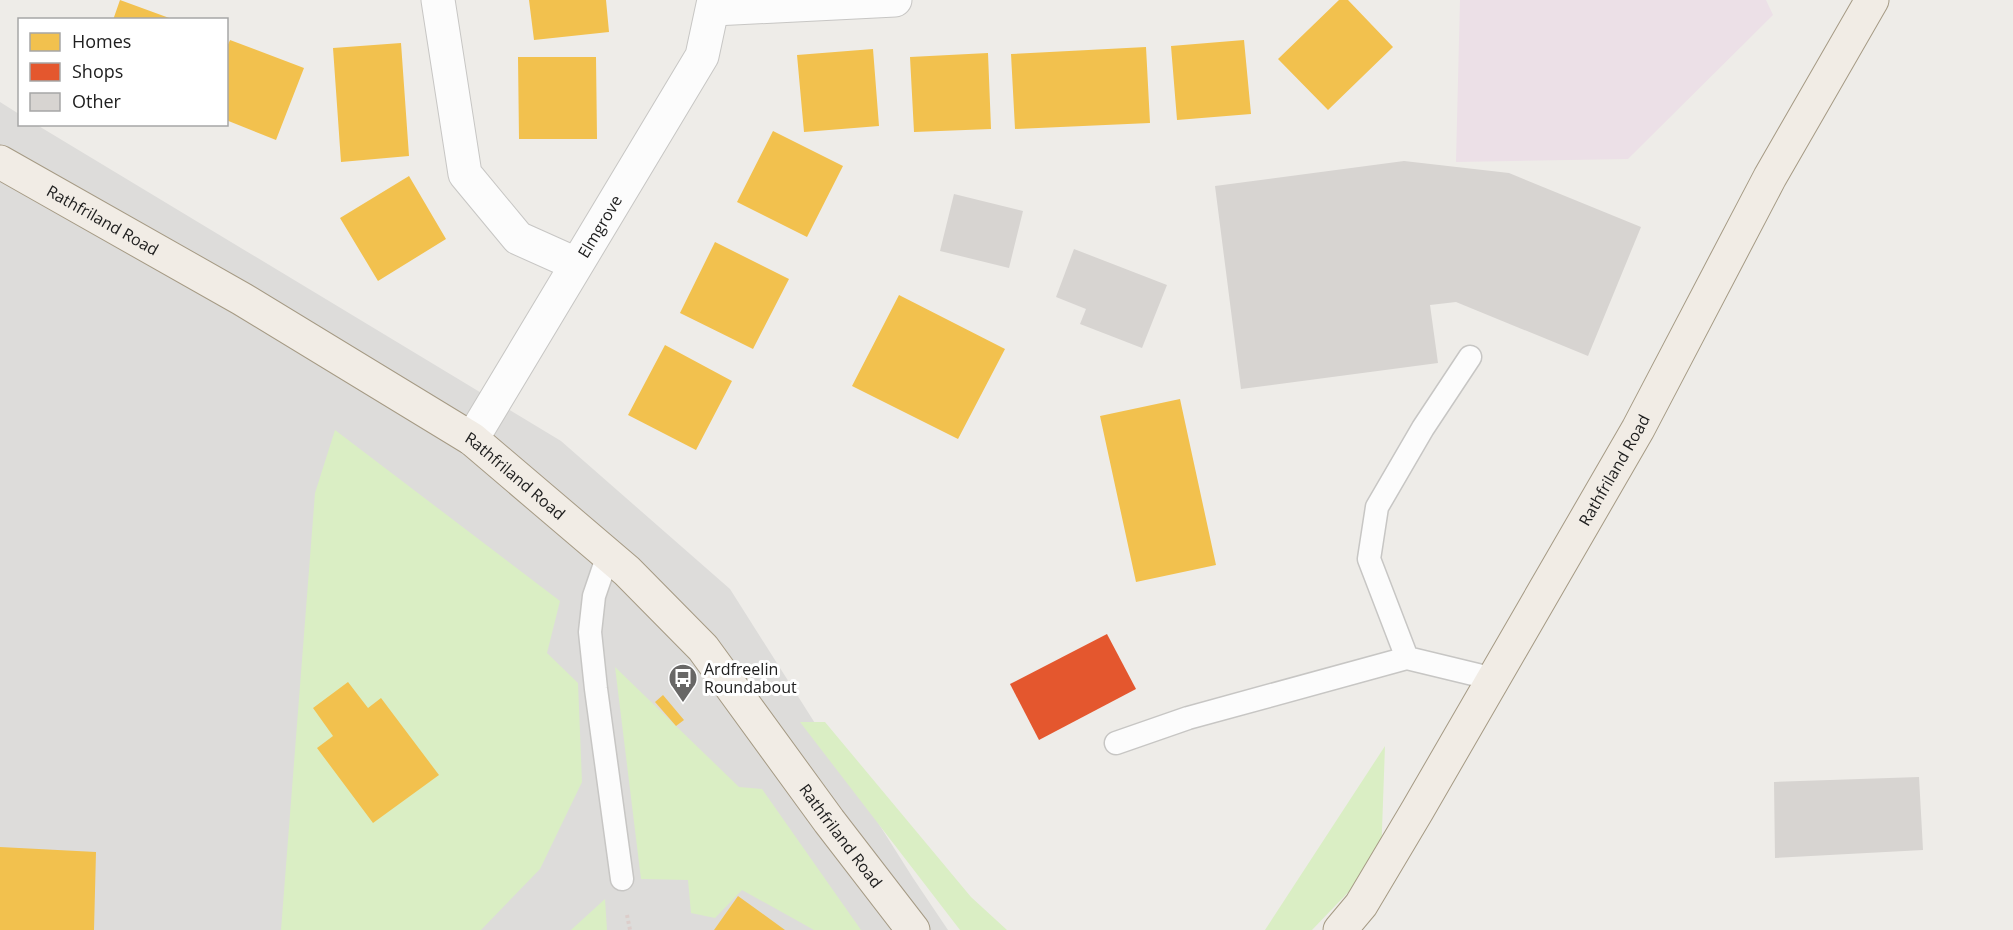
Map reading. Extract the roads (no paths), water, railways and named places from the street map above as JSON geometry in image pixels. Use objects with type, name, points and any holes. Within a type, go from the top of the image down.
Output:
[{"type":"main road","name":"Rathfriland Road","points":[[1340,930],[1367,895],[1638,429],[1770,177],[1872,0]]},
{"type":"main road","name":"Rathfriland Road","points":[[0,162],[242,299],[472,439],[608,555],[702,648],[829,821],[913,930]]},
{"type":"street","points":[[438,0],[465,174],[518,238],[576,264]]},
{"type":"street","name":"Elmgrove","points":[[472,439],[702,56],[714,4],[895,0]]},
{"type":"lane","points":[[1407,658],[1369,560],[1377,507],[1423,428],[1470,357]]},
{"type":"lane","points":[[608,555],[594,596],[590,632],[622,879]]},
{"type":"lane","points":[[1116,742],[1188,718],[1407,658],[1494,679]]},
{"type":"place","name":"Ardfreelin Roundabout","points":[[683,704]]}]
